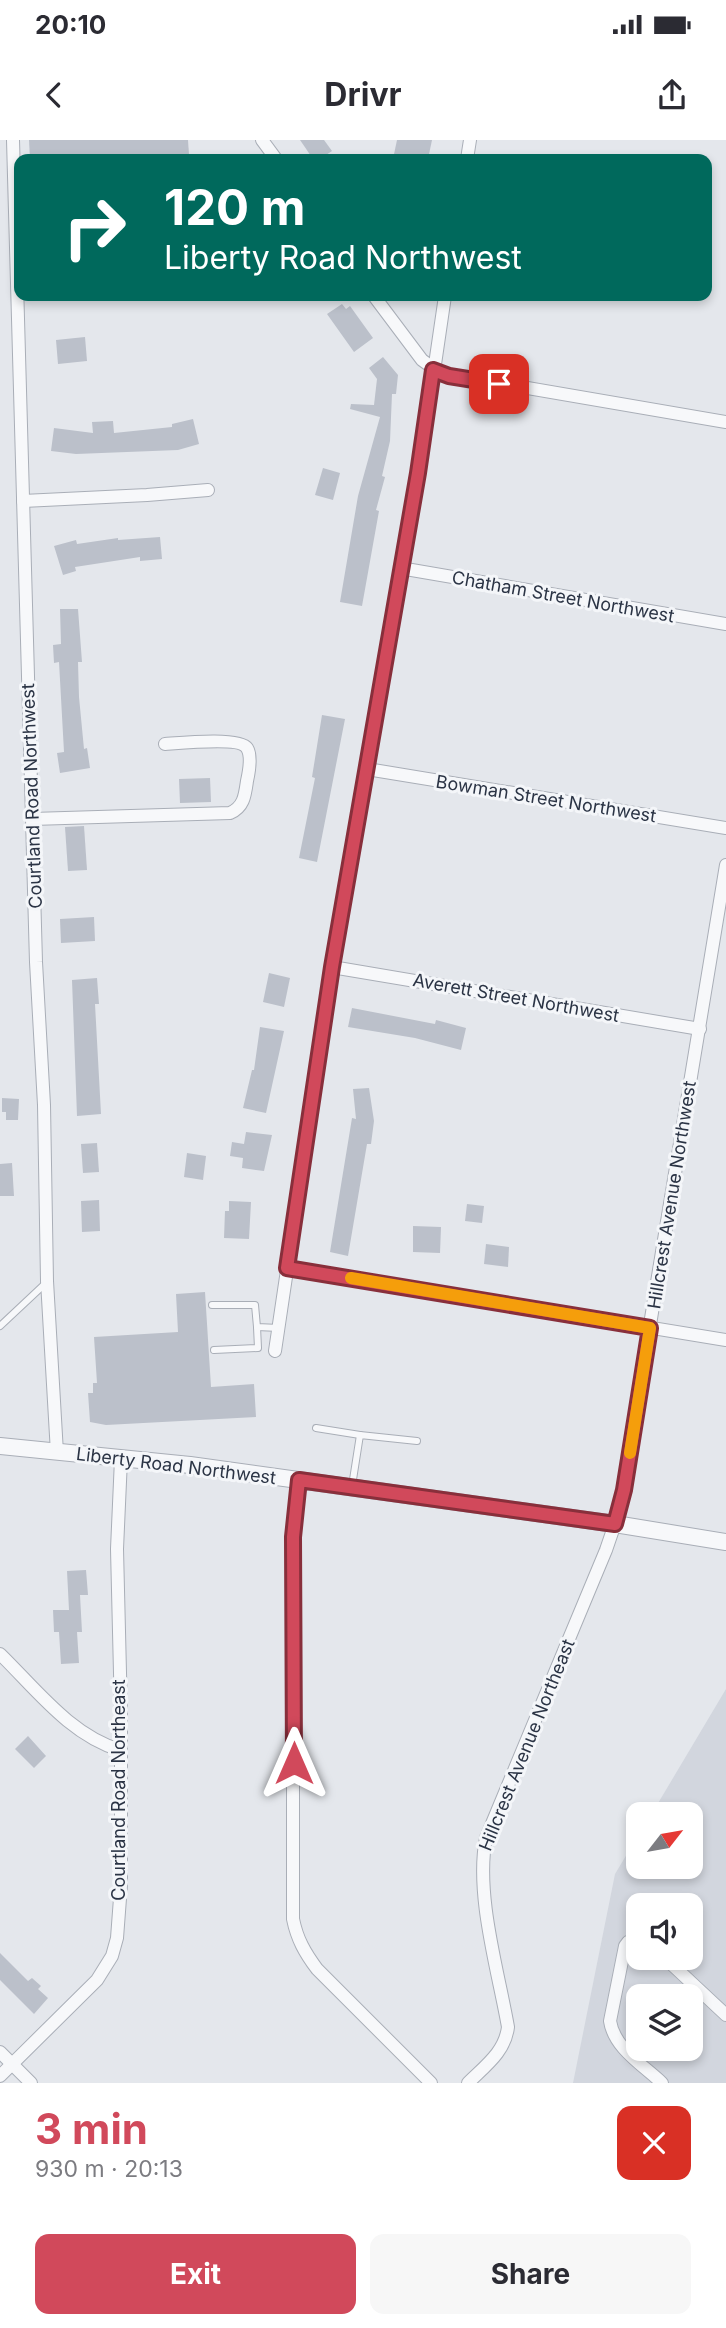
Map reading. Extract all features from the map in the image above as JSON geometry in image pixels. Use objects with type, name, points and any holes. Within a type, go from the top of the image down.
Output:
[{"type":"street","name":"Courtland Road Northwest","points":[[13,140],[14,176]]},
{"type":"street","name":"Courtland Road Northwest","points":[[17,301],[36,962],[44,1105],[47,1281],[57,1452]]},
{"type":"street","points":[[378,301],[422,360],[433,370],[449,376],[726,422]]},
{"type":"street","points":[[275,1351],[332,967],[418,473],[444,301]]},
{"type":"street","points":[[23,501],[208,490]]},
{"type":"street","name":"Chatham Street Northwest","points":[[400,568],[726,624]]},
{"type":"street","points":[[32,819],[230,813],[238,810],[243,803],[249,771],[248,750],[245,745],[202,742],[165,744]]},
{"type":"street","name":"Bowman Street Northwest","points":[[367,769],[726,828]]},
{"type":"street","name":"Hillcrest Avenue Northwest","points":[[615,1524],[624,1490],[726,865]]},
{"type":"street","name":"Averett Street Northwest","points":[[332,967],[699,1029]]},
{"type":"street","points":[[287,1268],[726,1340]]},
{"type":"street","name":"Liberty Road Northwest","points":[[0,1446],[299,1480],[726,1542]]},
{"type":"street","name":"Courtland Road Northeast","points":[[0,2076],[97,1980],[112,1956],[117,1938],[121,1885],[117,1549],[121,1459]]},
{"type":"street","points":[[299,1480],[293,1537],[294,1926],[302,1949],[317,1969],[431,2083]]},
{"type":"street","name":"Hillcrest Avenue Northeast","points":[[468,2083],[502,2049],[508,2026],[485,1895],[482,1866],[486,1838],[607,1550],[615,1524]]},
{"type":"street","points":[[0,1654],[76,1728],[93,1740],[120,1750]]},
{"type":"street","points":[[626,1945],[610,2021],[612,2032],[617,2041],[662,2083]]},
{"type":"street","points":[[678,1970],[726,2015]]},
{"type":"street","points":[[0,2052],[32,2083]]},
{"type":"lane","points":[[0,1326],[47,1281]]},
{"type":"lane","points":[[212,1305],[255,1305],[258,1348],[214,1350]]},
{"type":"lane","points":[[257,1327],[279,1328]]},
{"type":"lane","points":[[316,1428],[417,1441]]},
{"type":"lane","points":[[352,1488],[360,1435]]},
{"type":"shaded area","points":[[726,1689],[726,2083],[573,2083],[615,1874],[626,1856],[626,1880],[704,1880],[704,1802],[659,1802]]},
{"type":"building","points":[[29,140],[188,140],[189,154],[30,154]]},
{"type":"building","points":[[300,140],[324,140],[332,151],[328,154],[310,154]]},
{"type":"building","points":[[397,140],[432,140],[429,154],[394,154]]},
{"type":"building","points":[[342,304],[346,309],[350,306],[373,338],[354,352],[327,314]]},
{"type":"building","points":[[85,337],[87,361],[58,364],[56,340]]},
{"type":"building","points":[[383,357],[398,375],[396,394],[392,394],[390,441],[382,476],[385,477],[376,510],[379,511],[362,606],[340,602],[358,496],[380,417],[350,409],[351,404],[374,405],[377,379],[369,368]]},
{"type":"building","points":[[193,419],[199,444],[178,450],[76,454],[51,451],[54,428],[93,433],[92,422],[113,421],[114,433],[172,427],[172,424]]},
{"type":"building","points":[[323,468],[340,473],[333,500],[315,495]]},
{"type":"building","points":[[160,537],[162,559],[140,561],[140,557],[75,567],[76,571],[63,575],[54,546],[76,540],[77,544],[118,538]]},
{"type":"building","points":[[60,609],[78,609],[82,662],[78,662],[79,697],[84,749],[87,748],[90,768],[60,773],[57,753],[64,752],[59,662],[54,663],[53,645],[61,644]]},
{"type":"building","points":[[322,715],[345,719],[317,862],[299,858],[315,778],[312,777]]},
{"type":"building","points":[[210,778],[211,802],[180,803],[179,779]]},
{"type":"building","points":[[84,826],[87,870],[68,871],[65,827]]},
{"type":"building","points":[[94,917],[95,941],[61,943],[60,919]]},
{"type":"building","points":[[269,973],[290,978],[284,1007],[263,1002]]},
{"type":"building","points":[[97,978],[99,1004],[95,1004],[101,1114],[77,1116],[72,980]]},
{"type":"building","points":[[352,1008],[435,1024],[436,1020],[466,1028],[461,1050],[415,1038],[348,1027]]},
{"type":"building","points":[[260,1027],[284,1031],[266,1113],[243,1108],[254,1070]]},
{"type":"building","points":[[369,1088],[374,1121],[371,1144],[367,1144],[348,1256],[330,1252],[352,1118],[356,1119],[353,1089]]},
{"type":"building","points":[[2,1098],[19,1099],[18,1120],[6,1120],[6,1112],[2,1112]]},
{"type":"building","points":[[246,1132],[272,1135],[264,1171],[242,1168],[243,1158],[230,1156],[232,1142],[244,1144]]},
{"type":"building","points":[[97,1143],[99,1172],[83,1173],[81,1144]]},
{"type":"building","points":[[187,1153],[206,1156],[203,1180],[184,1177]]},
{"type":"building","points":[[12,1163],[14,1196],[0,1196],[0,1164]]},
{"type":"building","points":[[99,1200],[100,1231],[82,1232],[81,1201]]},
{"type":"building","points":[[229,1201],[251,1202],[249,1239],[224,1238],[225,1211],[229,1211]]},
{"type":"building","points":[[467,1204],[484,1206],[482,1223],[465,1221]]},
{"type":"building","points":[[413,1226],[441,1227],[440,1253],[413,1252]]},
{"type":"building","points":[[486,1244],[509,1247],[508,1267],[484,1264]]},
{"type":"building","points":[[205,1292],[211,1387],[254,1384],[256,1417],[106,1425],[90,1422],[88,1393],[93,1393],[93,1383],[97,1383],[94,1337],[178,1332],[176,1294]]},
{"type":"building","points":[[86,1570],[88,1595],[80,1595],[82,1632],[77,1632],[79,1663],[61,1664],[59,1632],[54,1632],[53,1610],[69,1610],[67,1571]]},
{"type":"building","points":[[28,1736],[46,1756],[34,1768],[15,1749]]},
{"type":"building","points":[[0,1953],[28,1981],[32,1978],[41,1986],[38,1989],[48,1998],[34,2014],[0,1980]]},
{"type":"slow traffic","points":[[351,1278],[650,1328],[630,1453]]},
{"type":"route","points":[[294,1763],[293,1537],[299,1480],[615,1524],[624,1490],[650,1328],[287,1268],[332,967],[418,473],[433,370],[449,376],[499,384]]}]
